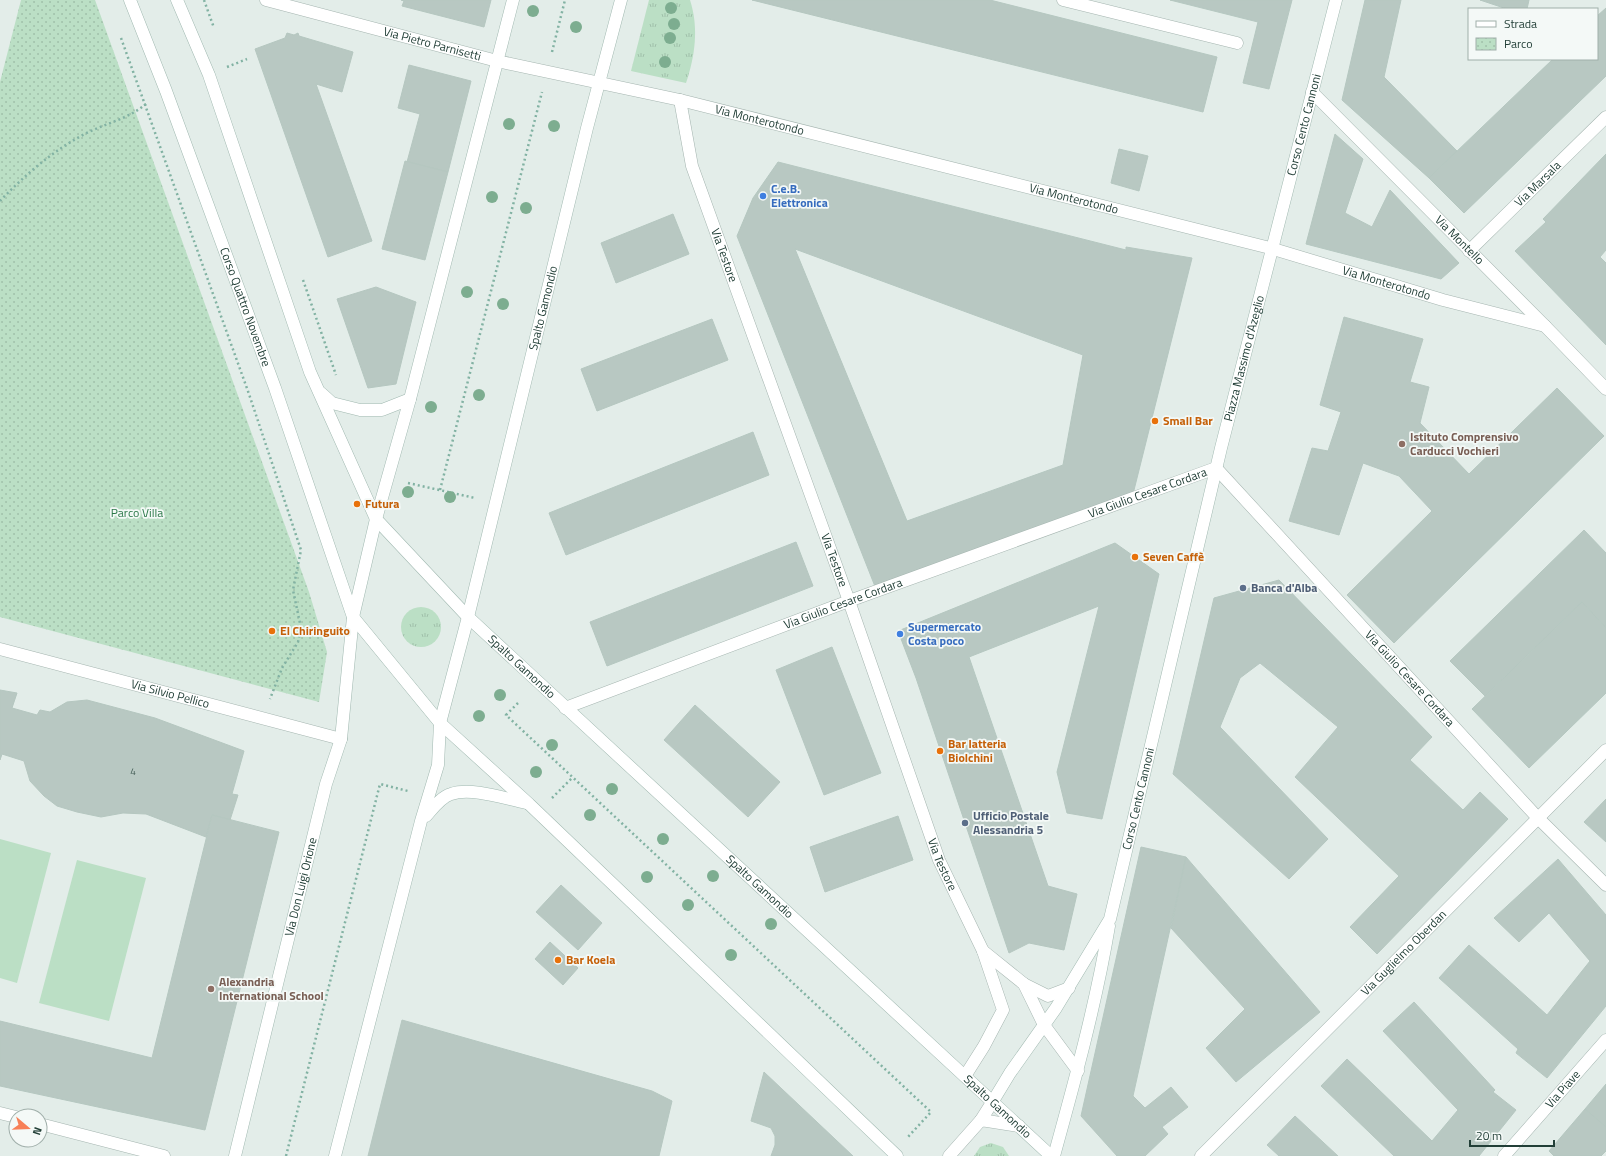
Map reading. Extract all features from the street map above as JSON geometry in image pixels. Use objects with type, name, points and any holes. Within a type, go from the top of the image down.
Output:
[{"type":"street","name":"Corso Quattro Novembre","points":[[130,0],[166,91],[275,388],[353,617]]},
{"type":"street","points":[[177,0],[209,75],[317,390],[376,520]]},
{"type":"street","name":"Via Pietro Parnisetti","points":[[266,0],[497,61],[600,82]]},
{"type":"street","points":[[513,0],[410,399],[376,520],[353,617],[440,723],[529,804],[895,1154]]},
{"type":"street","name":"Spalto Gamondio","points":[[440,723],[468,618],[587,128],[621,0]]},
{"type":"street","points":[[1063,0],[1237,43]]},
{"type":"street","name":"Corso Cento Cannoni","points":[[1270,248],[1336,0]]},
{"type":"street","name":"Via Monterotondo","points":[[600,82],[680,100],[1270,248],[1442,300],[1545,326]]},
{"type":"street","name":"Via Montello","points":[[1312,92],[1606,389]]},
{"type":"street","name":"Via Testore","points":[[680,100],[692,166],[849,601],[939,860],[983,952],[1003,1010],[984,1046],[965,1076]]},
{"type":"street","name":"Via Marsala","points":[[1469,252],[1606,117]]},
{"type":"street","name":"Piazza Massimo d'Azeglio","points":[[1216,468],[1270,248]]},
{"type":"street","points":[[317,390],[332,403],[360,410],[382,410],[410,399]]},
{"type":"street","name":"Corso Cento Cannoni","points":[[948,1156],[981,1120],[1010,1073],[1069,988],[1110,918],[1216,468]]},
{"type":"street","name":"Via Giulio Cesare Cordara","points":[[565,708],[849,601],[1216,468],[1537,817],[1606,885]]},
{"type":"street","name":"Spalto Gamondio","points":[[376,520],[468,618],[1051,1156]]},
{"type":"street","name":"Via Don Luigi Orione","points":[[235,1156],[326,784],[341,739],[353,617]]},
{"type":"street","name":"Via Silvio Pellico","points":[[0,649],[341,739]]},
{"type":"street","points":[[335,1156],[421,821],[438,765],[440,723]]},
{"type":"street","name":"Via Guglielmo Oberdan","points":[[1200,1156],[1537,817],[1606,750]]},
{"type":"street","points":[[421,821],[436,804],[450,794],[461,792],[484,794],[529,804]]},
{"type":"street","points":[[1054,1156],[1078,1071],[1101,976],[1110,918]]},
{"type":"street","points":[[983,952],[1024,984],[1048,996],[1069,988]]},
{"type":"street","points":[[1024,984],[1044,1026],[1078,1071]]},
{"type":"street","name":"Via Piave","points":[[1504,1156],[1606,1040]]},
{"type":"street","points":[[981,1120],[1019,1126]]},
{"type":"street","points":[[48,1126],[164,1156]]},
{"type":"path","points":[[440,490],[565,0]]},
{"type":"path","points":[[120,37],[249,394],[301,550],[293,590],[301,628],[298,642],[282,668],[272,696]]},
{"type":"path","points":[[0,201],[28,171],[81,136],[136,113],[145,104]]},
{"type":"path","points":[[518,703],[506,715],[931,1112],[895,1154]]},
{"type":"path","points":[[286,1156],[380,784]]},
{"type":"green space","name":"Parco Villa","points":[[21,0],[95,0],[309,592],[327,652],[319,702],[0,617],[0,82]]},
{"type":"green space","points":[[649,0],[690,0],[693,10],[695,42],[692,63],[686,83],[631,71]]},
{"type":"green space","points":[[421,607],[429,609],[435,613],[439,619],[441,627],[439,635],[435,641],[429,645],[421,647],[413,645],[407,641],[403,635],[401,627],[403,619],[407,613],[413,609]]},
{"type":"green space","points":[[0,839],[51,853],[17,983],[0,978]]},
{"type":"green space","points":[[77,860],[146,878],[109,1021],[39,1003]]},
{"type":"green space","points":[[991,1143],[1003,1147],[1009,1156],[974,1156],[980,1147]]},
{"type":"building","points":[[401,0],[491,0],[484,27],[402,6],[404,1]]},
{"type":"building","points":[[752,0],[990,0],[1217,57],[1203,112]]},
{"type":"building","points":[[1170,0],[1292,0],[1269,89],[1243,83],[1258,22]]},
{"type":"building","points":[[1365,0],[1401,0],[1384,77],[1457,151],[1429,178],[1342,100]]},
{"type":"building","points":[[1480,0],[1529,0],[1527,8],[1504,8]]},
{"type":"building","points":[[1606,8],[1606,76],[1464,213],[1429,178],[1552,60],[1598,60],[1598,15]]},
{"type":"building","points":[[287,33],[294,35],[298,33],[299,36],[353,52],[342,92],[316,84],[372,241],[328,257],[255,49],[285,38]]},
{"type":"building","points":[[409,65],[471,81],[448,172],[407,162],[420,114],[398,108]]},
{"type":"building","points":[[1335,134],[1363,159],[1345,213],[1372,227],[1390,190],[1459,263],[1441,279],[1306,244]]},
{"type":"building","points":[[1119,149],[1148,156],[1139,191],[1111,183]]},
{"type":"building","points":[[1606,154],[1606,250],[1600,257],[1606,263],[1606,345],[1515,251],[1546,222],[1543,219]]},
{"type":"building","points":[[405,161],[448,172],[425,260],[382,249]]},
{"type":"building","points":[[778,162],[1126,250],[1126,247],[1192,258],[1133,494],[876,589],[737,236],[753,198]],"holes":[[[795,249],[1083,355],[1063,465],[907,521]]]},
{"type":"building","points":[[673,214],[689,254],[616,283],[601,243]]},
{"type":"building","points":[[376,287],[416,302],[396,384],[368,388],[337,299]]},
{"type":"building","points":[[1344,317],[1423,339],[1410,382],[1429,387],[1420,423],[1469,474],[1557,388],[1604,436],[1394,643],[1347,595],[1432,511],[1399,476],[1363,463],[1339,535],[1289,521],[1312,448],[1328,451],[1341,412],[1320,405]]},
{"type":"building","points":[[712,319],[728,360],[597,411],[581,369]]},
{"type":"building","points":[[753,432],[769,475],[566,555],[549,513]]},
{"type":"building","points":[[1584,530],[1606,553],[1606,628],[1582,602],[1485,696],[1450,661]]},
{"type":"building","points":[[796,542],[813,586],[607,666],[590,622]]},
{"type":"building","points":[[1115,543],[1159,574],[1102,819],[1067,813],[1057,772],[1099,606],[969,657],[1048,886],[1077,894],[1064,950],[1029,943],[1009,953],[916,678],[898,631]]},
{"type":"building","points":[[1279,580],[1432,737],[1410,760],[1463,810],[1480,792],[1508,819],[1377,954],[1350,927],[1399,876],[1295,777],[1338,727],[1260,663],[1240,678],[1220,727],[1328,839],[1289,879],[1173,774],[1214,598]]},
{"type":"building","points":[[1582,602],[1606,628],[1606,693],[1529,768],[1472,709]]},
{"type":"building","points":[[832,647],[881,773],[824,795],[776,670]]},
{"type":"building","points":[[0,690],[17,693],[12,708],[37,715],[40,710],[50,712],[67,702],[87,700],[155,718],[244,751],[232,794],[238,795],[230,820],[212,815],[206,837],[146,814],[123,813],[101,817],[57,806],[44,796],[30,781],[24,761],[2,754],[0,760]]},
{"type":"building","points":[[695,705],[780,782],[748,817],[664,740]]},
{"type":"building","points":[[1606,799],[1606,842],[1584,822]]},
{"type":"building","points":[[212,815],[279,832],[205,1130],[0,1086],[0,1021],[152,1058]]},
{"type":"building","points":[[898,816],[913,860],[825,892],[810,847]]},
{"type":"building","points":[[1141,847],[1186,857],[1133,1096],[1145,1108],[1171,1087],[1188,1107],[1162,1127],[1168,1134],[1145,1156],[1117,1156],[1081,1116]]},
{"type":"building","points":[[1186,857],[1320,1012],[1236,1082],[1206,1048],[1245,1009],[1171,928]]},
{"type":"building","points":[[1558,859],[1606,915],[1606,1006],[1547,1078],[1516,1053],[1518,1049],[1439,978],[1469,945],[1547,1015],[1590,961],[1549,913],[1519,942],[1494,918]]},
{"type":"building","points":[[561,885],[602,923],[578,950],[536,912]]},
{"type":"building","points":[[550,942],[578,968],[563,985],[535,959]]},
{"type":"building","points":[[1414,1002],[1495,1090],[1493,1092],[1516,1110],[1479,1156],[1394,1156],[1321,1086],[1347,1059],[1432,1141],[1458,1110],[1383,1031]]},
{"type":"building","points":[[402,1020],[652,1091],[672,1101],[659,1156],[368,1156]]},
{"type":"building","points":[[764,1072],[853,1156],[771,1156],[775,1145],[775,1136],[771,1128],[751,1121]]},
{"type":"building","points":[[1606,1084],[1606,1127],[1585,1109]]},
{"type":"building","points":[[1585,1109],[1606,1127],[1606,1151],[1601,1156],[1554,1156],[1549,1151]]},
{"type":"building","points":[[1295,1116],[1338,1156],[1279,1156],[1267,1145]]},
{"type":"place","name":"C.e.B. Elettronica","points":[[763,196]]},
{"type":"place","name":"Small Bar","points":[[1155,421]]},
{"type":"place","name":"Istituto Comprensivo Carducci Vochieri","points":[[1402,444]]},
{"type":"place","name":"Futura","points":[[357,504]]},
{"type":"place","name":"Seven Caffè","points":[[1135,557]]},
{"type":"place","name":"Banca d'Alba","points":[[1243,588]]},
{"type":"place","name":"El Chiringuito","points":[[272,631]]},
{"type":"place","name":"Supermercato Costa poco","points":[[900,634]]},
{"type":"place","name":"Bar latteria Biolchini","points":[[940,751]]},
{"type":"place","name":"Ufficio Postale Alessandria 5","points":[[965,823]]},
{"type":"place","name":"Bar Koela","points":[[558,960]]},
{"type":"place","name":"Alexandria International School","points":[[211,989]]}]
